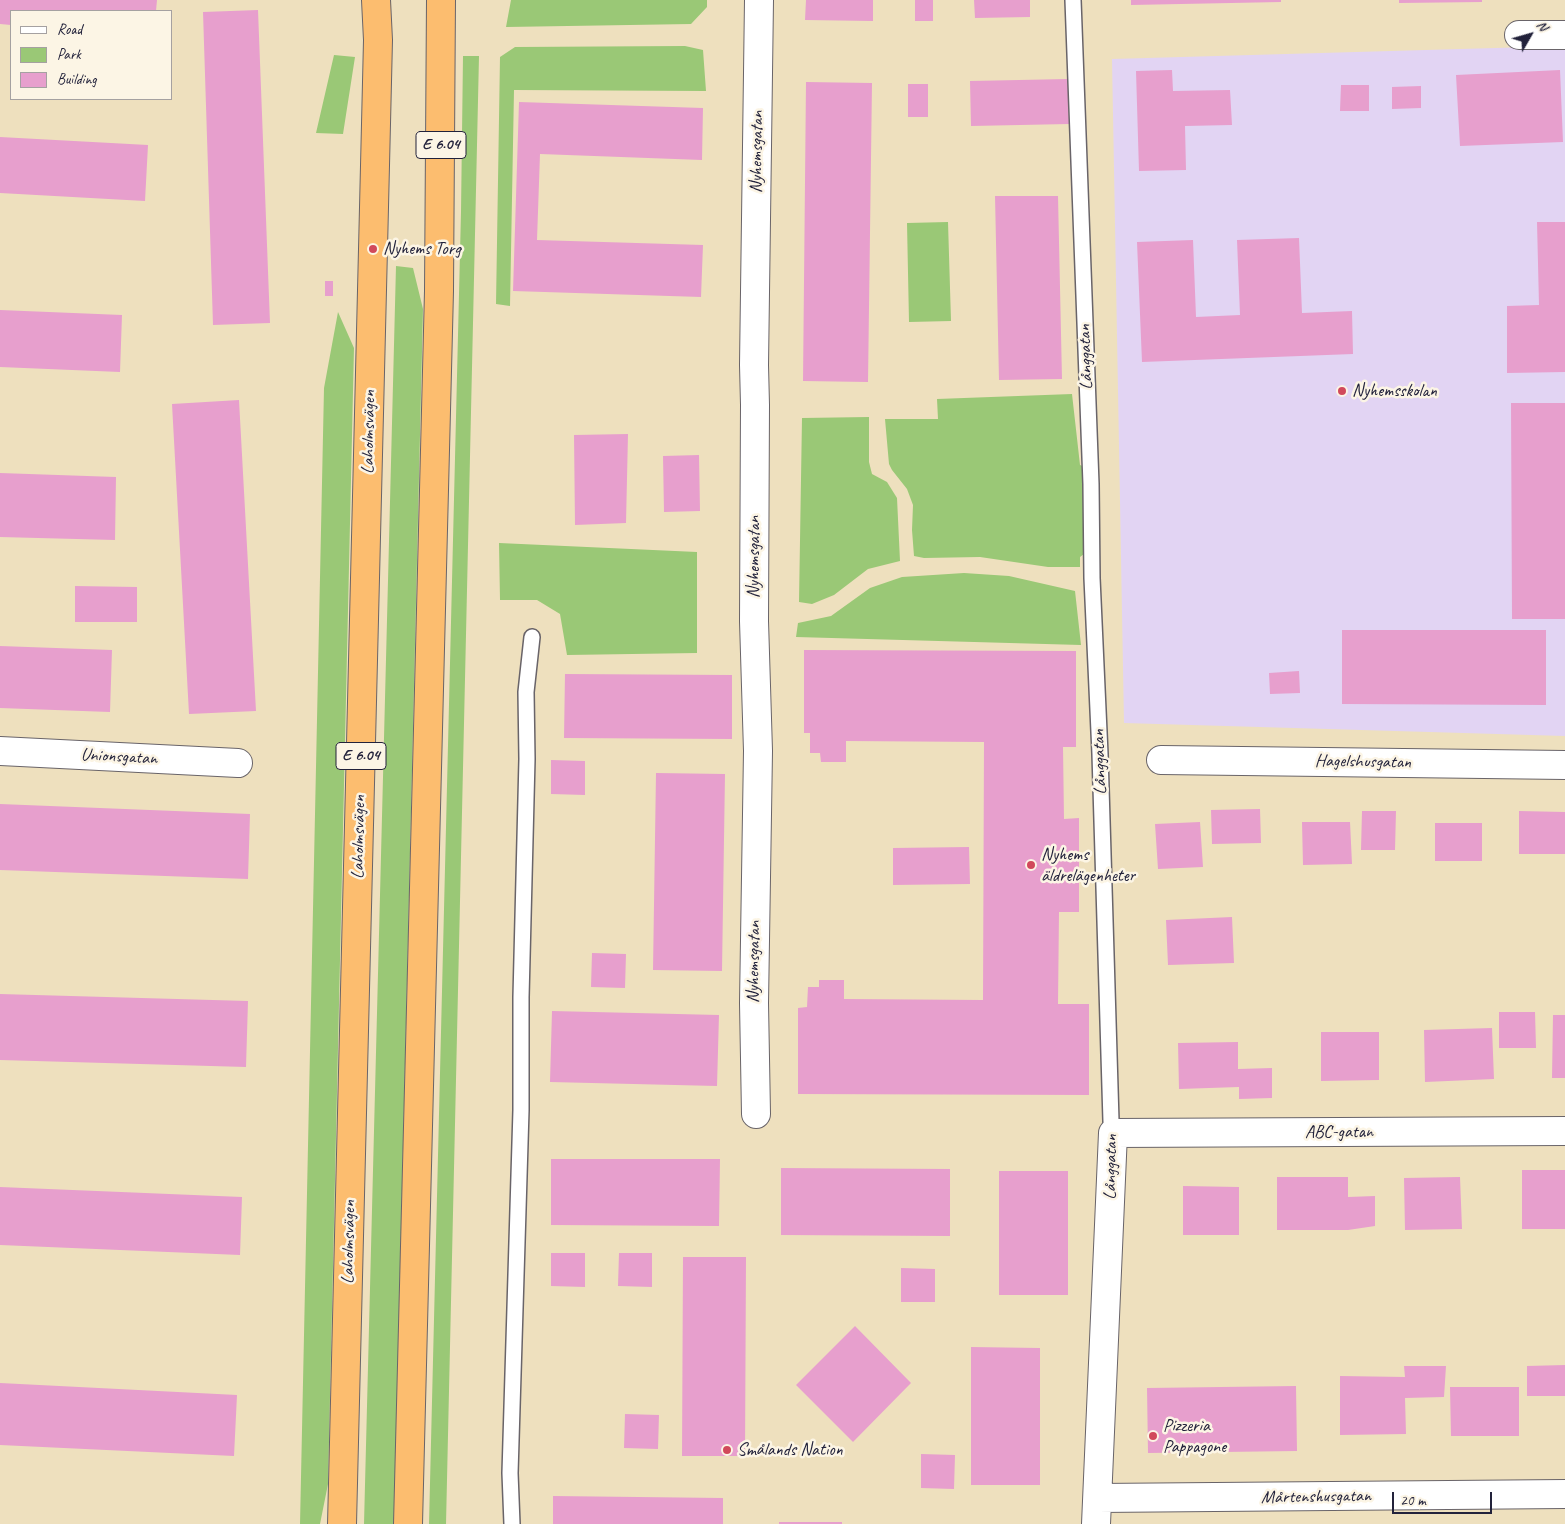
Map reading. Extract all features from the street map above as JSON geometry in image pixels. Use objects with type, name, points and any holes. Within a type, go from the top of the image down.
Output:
[{"type":"highway","name":"Laholmsvägen","points":[[342,1524],[378,40],[376,0]]},
{"type":"highway","name":"E 6.04","points":[[408,1524],[439,291],[441,0]]},
{"type":"street","name":"Nyhemsgatan","points":[[756,1114],[754,1003],[758,751],[754,621],[754,366],[759,0]]},
{"type":"street","points":[[1519,35],[1565,35]]},
{"type":"street","name":"Unionsgatan","points":[[0,750],[238,762]]},
{"type":"street","name":"Hagelshusgatan","points":[[1162,760],[1565,765]]},
{"type":"street","name":"ABC-gatan","points":[[1113,1133],[1565,1131]]},
{"type":"street","name":"Långgatan","points":[[1097,1511],[1113,1133]]},
{"type":"street","name":"Mårtenshusgatan","points":[[1097,1511],[1565,1494]]},
{"type":"lane","name":"Långgatan","points":[[1073,0],[1091,484],[1092,578],[1111,1121],[1113,1133]]},
{"type":"lane","points":[[512,1524],[510,1473],[521,1110],[521,997],[527,759],[526,692],[532,637]]},
{"type":"shaded area","name":"Nyhemsskolan","points":[[1565,46],[1565,736],[1124,723],[1112,59]]},
{"type":"green space","points":[[511,0],[707,0],[707,7],[691,24],[506,27]]},
{"type":"green space","points":[[685,46],[703,50],[706,91],[514,90],[510,306],[496,304],[500,57],[515,47]]},
{"type":"green space","points":[[334,55],[355,57],[343,134],[316,133]]},
{"type":"green space","points":[[463,56],[479,56],[446,1524],[429,1524],[461,212]]},
{"type":"green space","points":[[948,222],[951,321],[909,322],[907,223]]},
{"type":"green space","points":[[396,266],[413,268],[423,309],[394,1524],[364,1524]]},
{"type":"green space","points":[[338,312],[354,348],[328,1484],[320,1524],[300,1524],[324,388]]},
{"type":"green space","points":[[1072,394],[1080,465],[1098,473],[1100,542],[1080,557],[1080,567],[1048,567],[980,557],[924,558],[914,556],[913,505],[907,489],[889,464],[885,419],[938,419],[937,399]]},
{"type":"green space","points":[[869,417],[869,462],[872,474],[887,482],[897,498],[900,561],[868,569],[834,595],[812,604],[799,602],[802,418]]},
{"type":"green space","points":[[499,543],[697,552],[697,653],[567,655],[560,614],[537,600],[500,600]]},
{"type":"green space","points":[[964,573],[1009,576],[1075,591],[1081,645],[796,637],[798,623],[831,616],[870,588],[902,577]]},
{"type":"building","points":[[0,0],[157,0],[156,10],[10,10],[10,25],[0,24]]},
{"type":"building","points":[[806,0],[873,0],[873,21],[805,20]]},
{"type":"building","points":[[915,0],[933,0],[933,21],[915,21]]},
{"type":"building","points":[[974,0],[1030,0],[1030,17],[975,18]]},
{"type":"building","points":[[1131,0],[1281,0],[1281,2],[1131,5]]},
{"type":"building","points":[[1399,0],[1482,0],[1482,2],[1399,3]]},
{"type":"building","points":[[258,10],[270,323],[213,325],[203,12]]},
{"type":"building","points":[[1172,70],[1173,91],[1230,90],[1232,125],[1185,126],[1186,170],[1139,171],[1136,71]]},
{"type":"building","points":[[1560,70],[1563,142],[1460,146],[1456,75]]},
{"type":"building","points":[[1068,79],[1069,124],[971,126],[970,81]]},
{"type":"building","points":[[806,82],[872,83],[868,382],[803,381]]},
{"type":"building","points":[[908,84],[928,84],[928,117],[908,117]]},
{"type":"building","points":[[1341,85],[1369,85],[1369,111],[1340,111]]},
{"type":"building","points":[[1421,86],[1421,108],[1392,109],[1392,87]]},
{"type":"building","points":[[519,102],[703,108],[702,160],[540,154],[537,240],[703,245],[701,297],[513,291]]},
{"type":"building","points":[[0,137],[148,145],[145,201],[0,193]]},
{"type":"building","points":[[995,196],[1058,196],[1062,379],[999,380]]},
{"type":"building","points":[[1537,222],[1565,222],[1565,372],[1507,373],[1507,306],[1539,305]]},
{"type":"building","points":[[1299,238],[1302,313],[1352,311],[1353,354],[1142,362],[1137,242],[1193,240],[1196,317],[1240,315],[1237,240]]},
{"type":"building","points":[[325,281],[333,281],[333,296],[325,296]]},
{"type":"building","points":[[0,310],[122,315],[120,372],[0,367]]},
{"type":"building","points":[[239,400],[256,711],[189,714],[172,404]]},
{"type":"building","points":[[1511,403],[1565,403],[1565,619],[1512,619]]},
{"type":"building","points":[[628,434],[626,523],[575,525],[574,435]]},
{"type":"building","points":[[699,455],[700,511],[664,512],[663,456]]},
{"type":"building","points":[[0,473],[116,477],[115,540],[0,537]]},
{"type":"building","points":[[75,586],[137,587],[137,622],[75,622]]},
{"type":"building","points":[[1342,630],[1546,630],[1546,705],[1342,704]]},
{"type":"building","points":[[0,646],[112,650],[110,712],[0,708]]},
{"type":"building","name":"Nyhems äldrelägenheter","points":[[804,650],[1076,651],[1076,747],[1063,747],[1064,819],[1079,818],[1079,912],[1059,912],[1058,1004],[1089,1004],[1089,1095],[798,1094],[798,1008],[807,1007],[808,987],[819,987],[819,980],[844,980],[844,999],[983,1000],[984,742],[846,741],[846,762],[821,762],[820,753],[810,753],[810,733],[804,733]]},
{"type":"building","points":[[1299,671],[1300,693],[1270,694],[1269,673]]},
{"type":"building","points":[[565,674],[732,675],[732,739],[564,738]]},
{"type":"building","points":[[551,760],[585,761],[585,795],[551,794]]},
{"type":"building","points":[[656,773],[725,774],[722,971],[653,970]]},
{"type":"building","points":[[0,804],[250,814],[248,879],[0,870]]},
{"type":"building","points":[[1260,809],[1261,843],[1212,844],[1211,810]]},
{"type":"building","points":[[1362,811],[1396,811],[1395,850],[1361,850]]},
{"type":"building","points":[[1519,811],[1565,812],[1565,854],[1519,854]]},
{"type":"building","points":[[1200,822],[1203,867],[1158,869],[1155,824]]},
{"type":"building","points":[[1302,822],[1350,822],[1352,864],[1303,865]]},
{"type":"building","points":[[1435,823],[1482,823],[1482,861],[1435,861]]},
{"type":"building","points":[[969,847],[970,884],[893,885],[893,848]]},
{"type":"building","points":[[1232,917],[1234,963],[1168,965],[1166,920]]},
{"type":"building","points":[[592,953],[626,954],[625,988],[591,987]]},
{"type":"building","points":[[0,994],[248,1001],[246,1067],[0,1060]]},
{"type":"building","points":[[552,1011],[719,1015],[717,1086],[550,1082]]},
{"type":"building","points":[[1499,1012],[1535,1012],[1536,1048],[1499,1048]]},
{"type":"building","points":[[1553,1015],[1565,1015],[1565,1078],[1552,1078]]},
{"type":"building","points":[[1492,1028],[1494,1079],[1425,1082],[1424,1030]]},
{"type":"building","points":[[1321,1032],[1379,1032],[1379,1080],[1321,1081]]},
{"type":"building","points":[[1238,1042],[1238,1069],[1272,1068],[1272,1098],[1239,1099],[1239,1087],[1179,1089],[1178,1043]]},
{"type":"building","points":[[551,1159],[720,1159],[719,1226],[551,1225]]},
{"type":"building","points":[[781,1168],[950,1169],[950,1236],[781,1235]]},
{"type":"building","points":[[1522,1170],[1565,1170],[1565,1229],[1522,1229]]},
{"type":"building","points":[[999,1171],[1068,1171],[1068,1295],[999,1295]]},
{"type":"building","points":[[1277,1177],[1348,1177],[1348,1197],[1375,1196],[1375,1226],[1348,1230],[1277,1230]]},
{"type":"building","points":[[1460,1177],[1462,1229],[1405,1230],[1404,1178]]},
{"type":"building","points":[[1183,1186],[1239,1187],[1239,1235],[1183,1235]]},
{"type":"building","points":[[0,1187],[242,1197],[240,1255],[0,1245]]},
{"type":"building","points":[[551,1253],[585,1253],[585,1287],[551,1286]]},
{"type":"building","points":[[619,1253],[652,1253],[652,1287],[618,1286]]},
{"type":"building","points":[[683,1257],[746,1257],[745,1456],[682,1456]]},
{"type":"building","points":[[901,1268],[935,1269],[935,1302],[901,1302]]},
{"type":"building","points":[[855,1326],[911,1383],[853,1442],[796,1385]]},
{"type":"building","points":[[971,1347],[1040,1348],[1040,1485],[971,1485]]},
{"type":"building","points":[[1565,1365],[1565,1396],[1527,1396],[1527,1366]]},
{"type":"building","points":[[1404,1366],[1446,1366],[1444,1397],[1405,1398],[1406,1434],[1340,1435],[1340,1376],[1405,1377]]},
{"type":"building","points":[[0,1383],[237,1395],[234,1456],[0,1445]]},
{"type":"building","points":[[1296,1386],[1297,1451],[1148,1453],[1147,1388]]},
{"type":"building","points":[[1450,1387],[1519,1387],[1519,1436],[1451,1436]]},
{"type":"building","points":[[625,1414],[659,1415],[658,1449],[624,1448]]},
{"type":"building","points":[[921,1454],[955,1455],[954,1489],[921,1488]]},
{"type":"building","points":[[553,1496],[723,1498],[723,1524],[553,1524]]},
{"type":"building","points":[[779,1522],[842,1522],[842,1524],[779,1524]]},
{"type":"place","name":"Nyhems Torg","points":[[373,249]]},
{"type":"place","name":"Nyhemsskolan","points":[[1342,391]]},
{"type":"place","name":"Nyhems äldrelägenheter","points":[[1031,865]]},
{"type":"place","name":"Pizzeria Pappagone","points":[[1153,1436]]},
{"type":"place","name":"Smålands Nation","points":[[727,1450]]}]
